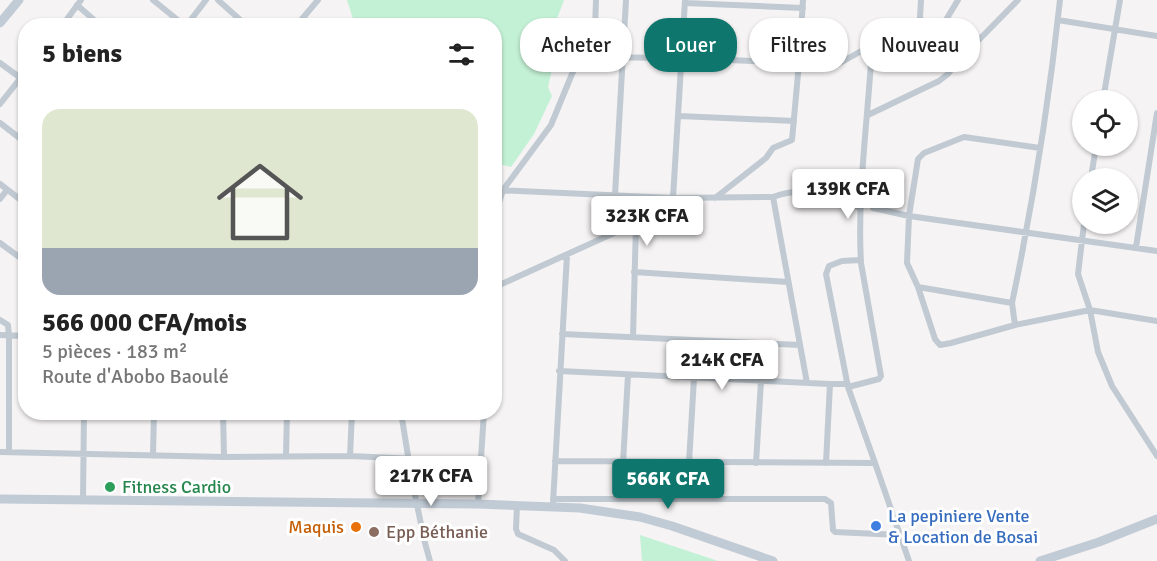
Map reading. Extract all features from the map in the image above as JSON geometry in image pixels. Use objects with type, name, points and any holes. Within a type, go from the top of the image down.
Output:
[{"type":"main road","points":[[0,23],[19,0]]},
{"type":"main road","points":[[0,499],[517,505],[553,503],[640,517],[672,525],[773,561]]},
{"type":"main road","points":[[1040,561],[1099,542],[1157,519]]},
{"type":"street","points":[[153,0],[176,18]]},
{"type":"street","points":[[192,18],[206,0]]},
{"type":"street","points":[[218,0],[238,18]]},
{"type":"street","points":[[306,0],[314,6]]},
{"type":"street","points":[[303,18],[318,0]]},
{"type":"street","points":[[595,18],[596,0]]},
{"type":"street","points":[[625,18],[626,0]]},
{"type":"street","points":[[802,18],[803,0]]},
{"type":"street","points":[[920,18],[921,0]]},
{"type":"street","points":[[947,18],[958,0]]},
{"type":"street","points":[[980,39],[1018,0]]},
{"type":"street","points":[[1015,325],[1012,303],[1027,231],[1060,0]]},
{"type":"street","points":[[1105,90],[1120,0]]},
{"type":"street","points":[[684,18],[685,1],[745,2],[803,8]]},
{"type":"street","points":[[68,18],[79,2],[94,18]]},
{"type":"street","points":[[1058,20],[1157,36]]},
{"type":"street","points":[[0,63],[18,76]]},
{"type":"street","points":[[502,193],[551,125],[572,72]]},
{"type":"street","points":[[615,195],[622,72]]},
{"type":"street","points":[[673,198],[681,72]]},
{"type":"street","points":[[715,198],[766,158],[773,148],[790,142],[798,72]]},
{"type":"street","points":[[559,371],[847,386],[879,379],[881,376],[861,260],[861,207],[871,72]]},
{"type":"street","points":[[868,115],[939,81],[950,72]]},
{"type":"street","points":[[0,104],[18,85]]},
{"type":"street","points":[[1136,247],[1157,113]]},
{"type":"street","points":[[679,116],[794,121]]},
{"type":"street","points":[[0,123],[18,137]]},
{"type":"street","points":[[1040,148],[964,137],[924,153],[917,161],[909,216],[908,263],[935,339],[940,345],[951,343],[1015,325],[1090,310],[1157,321]]},
{"type":"street","points":[[0,184],[18,198]]},
{"type":"street","points":[[0,199],[7,190]]},
{"type":"street","points":[[503,190],[673,198],[773,197],[801,191],[814,192],[861,207]]},
{"type":"street","points":[[773,197],[807,383]]},
{"type":"street","points":[[502,284],[636,223],[673,198]]},
{"type":"street","points":[[873,208],[909,216],[1157,251]]},
{"type":"street","points":[[633,337],[636,223]]},
{"type":"street","points":[[1083,234],[1078,274],[1090,310],[1098,352],[1112,386],[1157,456]]},
{"type":"street","points":[[0,243],[18,256]]},
{"type":"street","points":[[567,255],[553,503],[825,499],[831,503],[835,532],[899,535]]},
{"type":"street","points":[[861,260],[833,263],[826,270],[847,386],[909,561]]},
{"type":"street","points":[[634,272],[788,282]]},
{"type":"street","points":[[918,287],[1012,303]]},
{"type":"street","points":[[0,320],[8,325],[9,336],[9,452]]},
{"type":"street","points":[[562,334],[800,345]]},
{"type":"street","points":[[0,335],[18,336]]},
{"type":"street","points":[[623,463],[628,375]]},
{"type":"street","points":[[689,463],[694,378]]},
{"type":"street","points":[[756,463],[761,381]]},
{"type":"street","points":[[826,463],[830,384]]},
{"type":"street","points":[[0,398],[8,399]]},
{"type":"street","points":[[83,500],[84,420]]},
{"type":"street","points":[[153,456],[154,420]]},
{"type":"street","points":[[223,420],[224,457]]},
{"type":"street","points":[[286,456],[287,420]]},
{"type":"street","points":[[350,456],[352,420]]},
{"type":"street","points":[[402,420],[408,460],[430,561]]},
{"type":"street","points":[[478,504],[484,420]]},
{"type":"street","points":[[0,452],[224,457],[350,456],[481,462]]},
{"type":"street","points":[[555,461],[875,463]]},
{"type":"street","points":[[517,505],[516,529],[518,534],[554,550],[565,561]]},
{"type":"green space","points":[[347,0],[564,0],[557,18],[520,18],[520,72],[552,72],[548,87],[552,96],[534,134],[511,167],[502,165],[502,18],[353,18]]},
{"type":"green space","points":[[640,535],[718,561],[642,561]]},
{"type":"place","name":"Fitness Cardio","points":[[110,487]]},
{"type":"place","name":"La pepiniere Vente & Location de Bosai","points":[[876,526]]},
{"type":"place","name":"Maquis","points":[[356,527]]},
{"type":"place","name":"Epp Béthanie","points":[[374,532]]}]
